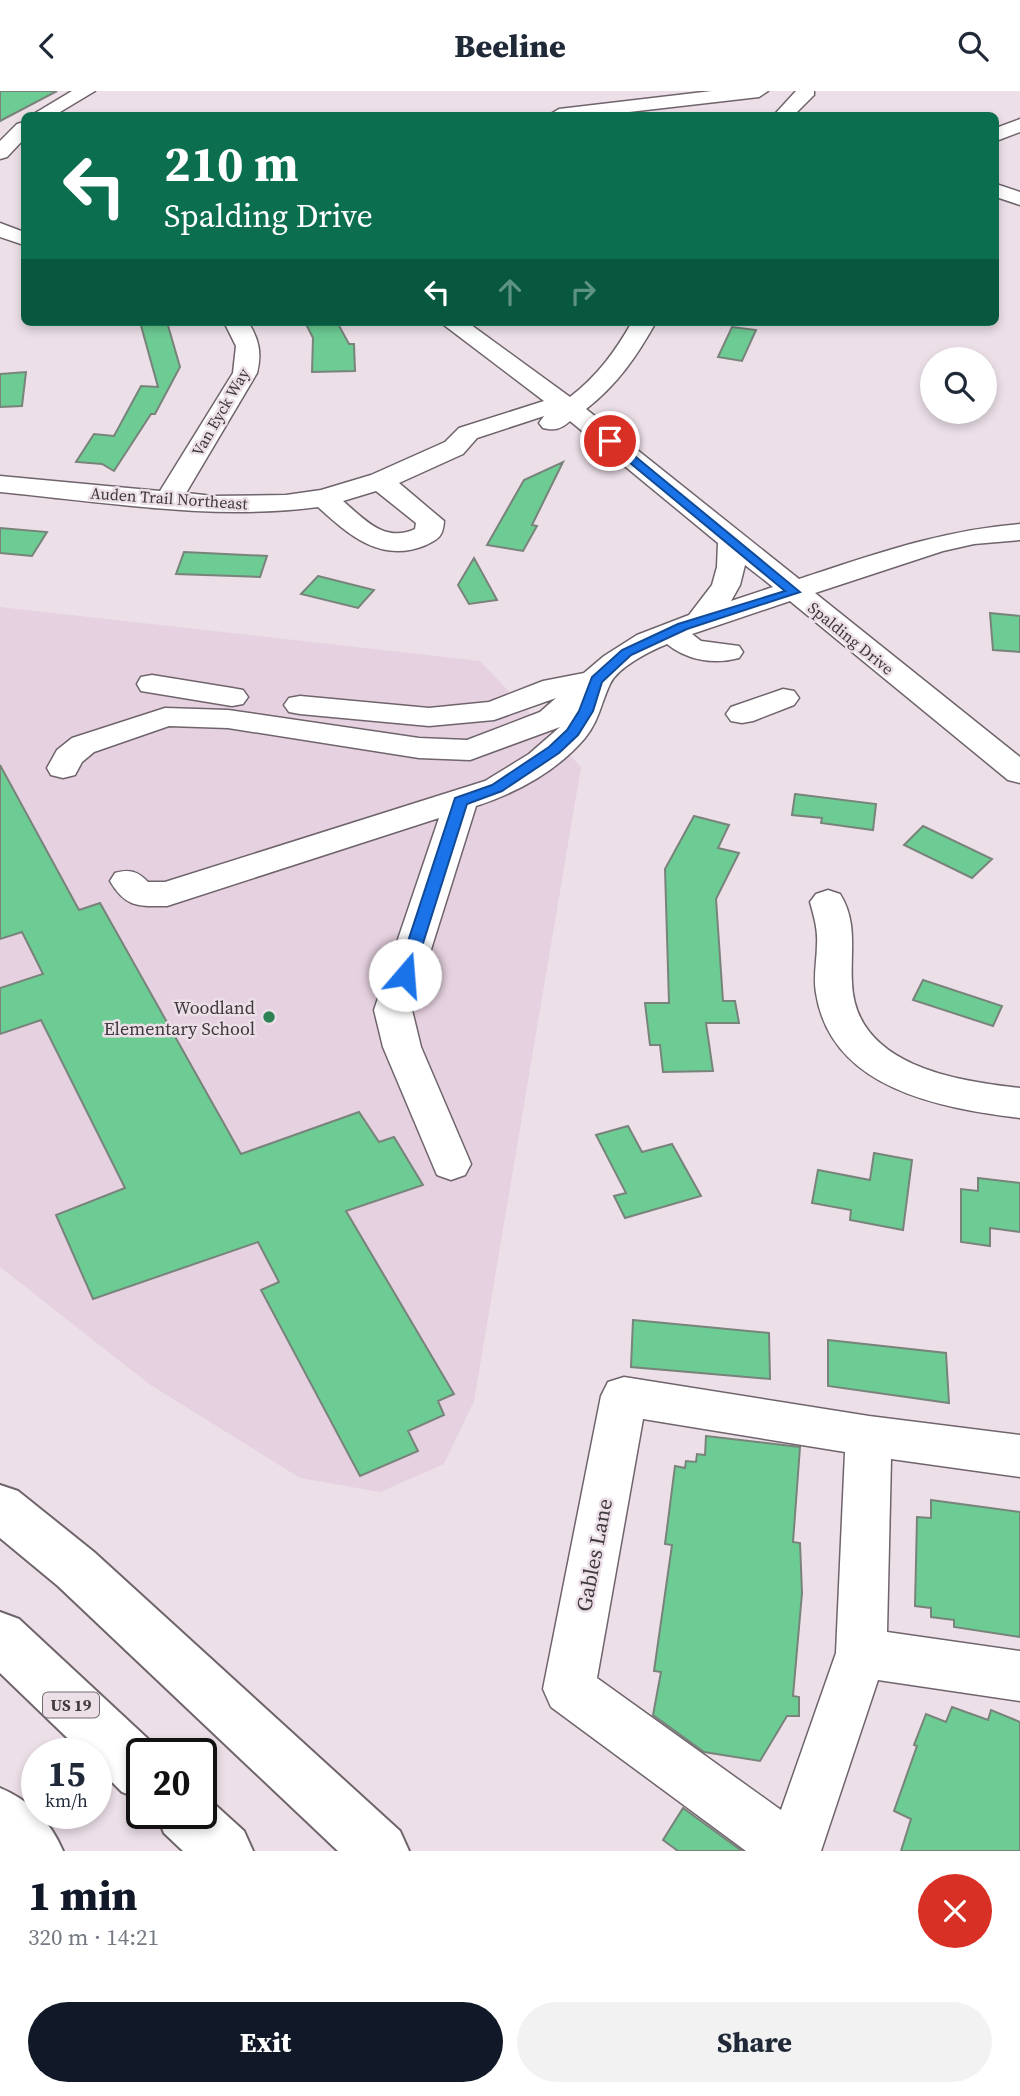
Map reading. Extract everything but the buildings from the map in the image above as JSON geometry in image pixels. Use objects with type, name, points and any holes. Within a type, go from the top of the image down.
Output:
[{"type":"highway","points":[[0,1507],[76,1569],[380,1851]]},
{"type":"highway","name":"US 19","points":[[0,1637],[126,1757]]},
{"type":"highway","points":[[0,1816],[34,1851]]},
{"type":"highway","points":[[201,1829],[224,1851]]},
{"type":"street","points":[[48,112],[86,91]]},
{"type":"street","points":[[627,112],[759,91]]},
{"type":"street","points":[[786,112],[805,95],[805,91]]},
{"type":"street","points":[[999,134],[1020,125]]},
{"type":"street","points":[[6,161],[21,134]]},
{"type":"street","points":[[999,191],[1020,199]]},
{"type":"street","points":[[0,230],[21,238]]},
{"type":"street","name":"Van Eyck Way","points":[[168,500],[245,373],[250,356],[247,339],[239,326]]},
{"type":"street","name":"Spalding Drive","points":[[457,326],[569,408],[1020,773]]},
{"type":"street","name":"Auden Trail Northeast","points":[[0,484],[247,505],[324,498],[380,481],[454,448],[485,446],[556,421],[600,386],[629,349],[642,326]]},
{"type":"street","points":[[324,498],[372,539],[382,543],[413,542],[429,533],[430,521],[380,481]]},
{"type":"street","points":[[693,647],[794,592],[936,544],[974,536],[1020,532]]},
{"type":"street","points":[[693,647],[733,571],[732,541]]},
{"type":"street","points":[[152,684],[187,691],[429,717],[494,711],[606,671],[648,641],[670,631],[693,647],[728,652]]},
{"type":"street","points":[[127,881],[139,894],[167,894],[316,836],[466,799],[510,780],[554,750],[573,732],[606,671]]},
{"type":"street","points":[[60,736],[105,713],[187,691]]},
{"type":"street","points":[[742,714],[783,698]]},
{"type":"street","points":[[63,768],[68,757],[83,745],[166,717],[182,716],[228,719],[419,748],[470,750],[490,744]]},
{"type":"street","points":[[429,717],[490,744]]},
{"type":"street","points":[[429,775],[446,776],[466,799]]},
{"type":"street","points":[[451,1164],[402,1047],[393,1010],[466,799]]},
{"type":"street","points":[[828,902],[835,934],[834,994],[842,1021],[865,1051],[898,1075],[925,1087],[968,1097],[1020,1103]]},
{"type":"street","name":"Gables Lane","points":[[869,1436],[861,1653],[792,1851],[569,1689],[624,1396],[869,1436],[1020,1456]]},
{"type":"street","points":[[861,1653],[1020,1675]]},
{"type":"lane","points":[[490,744],[551,719],[606,671]]},
{"type":"shaded area","name":"Woodland Elementary School","points":[[0,607],[480,661],[581,767],[474,1401],[444,1464],[380,1492],[300,1478],[149,1384],[0,1267]]},
{"type":"place","name":"Woodland Elementary School","points":[[269,1017]]},
{"type":"route","points":[[405,975],[461,801],[497,788],[554,750],[573,732],[586,711],[596,680],[627,653],[683,627],[794,592],[610,441]]}]
